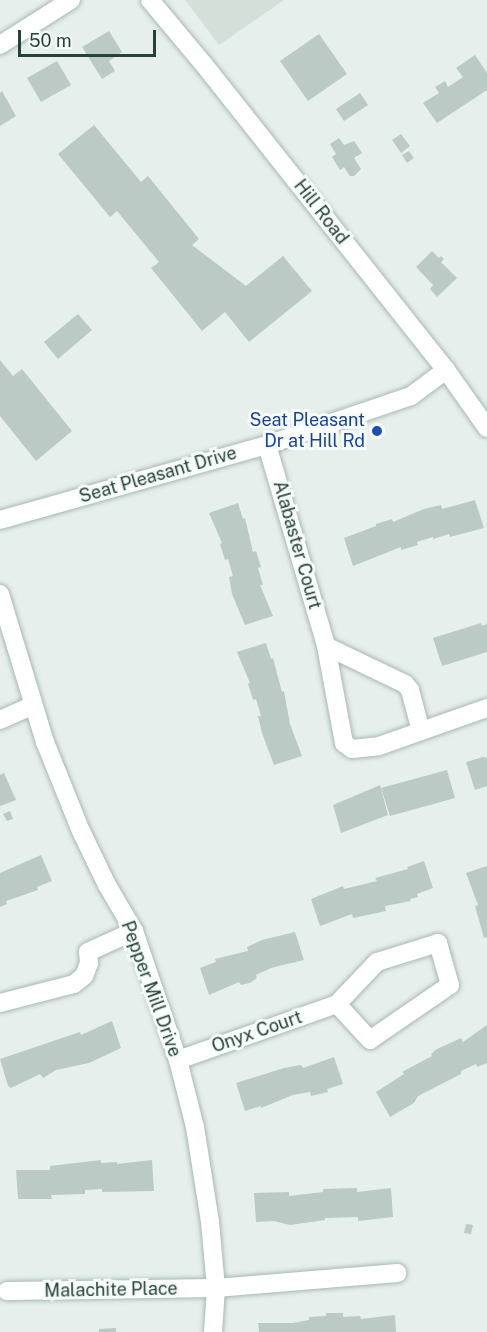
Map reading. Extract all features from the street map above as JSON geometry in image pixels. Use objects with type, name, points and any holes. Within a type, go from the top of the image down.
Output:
[{"type":"street","points":[[0,45],[71,0]]},
{"type":"street","name":"Hill Road","points":[[150,0],[212,74],[446,370],[487,428]]},
{"type":"street","name":"Seat Pleasant Drive","points":[[0,520],[267,445],[411,396],[446,370]]},
{"type":"street","name":"Alabaster Court","points":[[267,445],[326,646],[344,743],[352,749],[379,746],[487,708]]},
{"type":"street","name":"Pepper Mill Drive","points":[[0,594],[32,706],[81,831],[107,885],[134,931],[178,1060],[200,1159],[210,1222],[216,1288],[213,1332]]},
{"type":"street","points":[[326,646],[405,684],[410,690],[421,731]]},
{"type":"street","points":[[0,720],[32,706]]},
{"type":"street","points":[[0,1003],[74,984],[84,976],[89,963],[88,952],[134,931]]},
{"type":"street","name":"Onyx Court","points":[[178,1060],[337,1004],[377,962],[438,943],[450,985],[370,1040],[337,1004]]},
{"type":"street","name":"Malachite Place","points":[[7,1292],[216,1288],[398,1273]]},
{"type":"shaded area","points":[[185,0],[284,0],[219,45]]},
{"type":"building","points":[[109,31],[122,52],[109,61],[115,71],[102,79],[82,47]]},
{"type":"building","points":[[319,34],[347,74],[308,101],[280,61]]},
{"type":"building","points":[[475,55],[487,73],[487,90],[437,123],[423,103],[439,93],[435,87],[445,81],[448,87],[463,77],[456,68]]},
{"type":"building","points":[[57,61],[71,85],[41,102],[27,78]]},
{"type":"building","points":[[2,91],[16,116],[0,126],[0,93]]},
{"type":"building","points":[[360,93],[368,105],[344,121],[336,109]]},
{"type":"building","points":[[94,125],[141,182],[148,176],[199,239],[192,245],[246,286],[283,256],[312,291],[249,342],[225,312],[202,331],[151,268],[159,262],[117,211],[110,217],[58,154]]},
{"type":"building","points":[[401,134],[410,146],[401,153],[392,140]]},
{"type":"building","points":[[339,138],[344,145],[354,141],[362,153],[354,158],[361,169],[354,176],[350,176],[344,167],[340,170],[332,157],[336,154],[330,144]]},
{"type":"building","points":[[409,151],[414,158],[407,163],[402,155]]},
{"type":"building","points":[[432,251],[439,258],[441,256],[444,259],[441,262],[457,278],[437,297],[430,289],[433,285],[416,267]]},
{"type":"building","points":[[78,314],[92,330],[58,359],[44,342]]},
{"type":"building","points":[[0,360],[13,376],[22,369],[72,431],[36,461],[0,416]]},
{"type":"building","points":[[475,500],[484,528],[450,537],[449,534],[433,539],[433,537],[417,542],[418,545],[401,550],[401,547],[353,566],[344,538],[376,526],[376,524],[392,519],[393,522],[424,509],[441,505],[442,509]]},
{"type":"building","points":[[238,503],[243,519],[245,518],[253,552],[256,551],[261,567],[258,568],[263,585],[260,585],[273,616],[245,625],[232,594],[229,577],[233,576],[228,559],[225,560],[220,544],[222,543],[209,513]]},
{"type":"building","points":[[481,623],[482,626],[487,624],[487,652],[442,666],[433,638]]},
{"type":"building","points":[[266,643],[271,659],[273,658],[282,692],[284,691],[290,724],[302,756],[274,765],[262,733],[258,716],[261,716],[256,699],[253,700],[248,684],[250,683],[237,652]]},
{"type":"building","points":[[487,758],[487,786],[475,790],[466,762]]},
{"type":"building","points":[[447,770],[455,798],[390,816],[381,788]]},
{"type":"building","points":[[4,773],[16,800],[0,806],[0,775]]},
{"type":"building","points":[[380,785],[388,815],[341,833],[333,805]]},
{"type":"building","points":[[10,811],[13,819],[7,821],[3,814]]},
{"type":"building","points":[[41,855],[52,881],[37,887],[38,890],[6,901],[7,904],[0,907],[0,873]]},
{"type":"building","points":[[424,861],[433,888],[417,894],[418,897],[410,899],[411,901],[385,906],[386,911],[353,918],[352,914],[320,926],[311,899],[343,886],[344,889],[377,881],[375,878],[408,869],[407,867]]},
{"type":"building","points":[[487,866],[487,937],[484,938],[475,906],[478,905],[466,873]]},
{"type":"building","points":[[295,932],[304,960],[271,968],[256,975],[257,978],[250,983],[241,985],[239,982],[209,995],[200,968],[216,962],[215,959],[248,951],[247,947],[262,940]]},
{"type":"building","points":[[112,1021],[121,1048],[89,1063],[56,1070],[43,1078],[40,1074],[11,1088],[8,1086],[0,1059],[80,1032],[81,1035]]},
{"type":"building","points":[[487,1025],[487,1063],[477,1067],[476,1064],[461,1071],[461,1074],[418,1096],[414,1103],[390,1117],[376,1092],[404,1074],[402,1072],[432,1056],[431,1054],[437,1049],[461,1038],[463,1042]]},
{"type":"building","points":[[334,1057],[343,1084],[327,1089],[328,1092],[311,1096],[310,1092],[293,1095],[261,1108],[261,1106],[245,1111],[236,1083],[284,1068],[301,1065],[303,1068]]},
{"type":"building","points":[[101,1160],[101,1163],[117,1162],[117,1164],[152,1160],[154,1191],[85,1190],[85,1194],[51,1195],[52,1199],[18,1199],[16,1170],[50,1170],[50,1166]]},
{"type":"building","points":[[357,1188],[357,1192],[391,1188],[393,1217],[358,1221],[358,1217],[325,1218],[325,1220],[290,1225],[274,1221],[256,1222],[254,1193],[289,1192],[289,1196],[323,1192],[323,1189]]},
{"type":"building","points":[[466,1224],[473,1225],[471,1234],[464,1233]]},
{"type":"building","points":[[326,1313],[343,1313],[343,1317],[360,1316],[361,1319],[395,1315],[396,1332],[259,1332],[258,1323],[293,1323],[309,1320],[309,1317],[326,1316]]},
{"type":"building","points":[[116,1328],[116,1332],[99,1332],[99,1329]]},
{"type":"place","name":"Seat Pleasant Dr at Hill Rd","points":[[377,431]]}]
